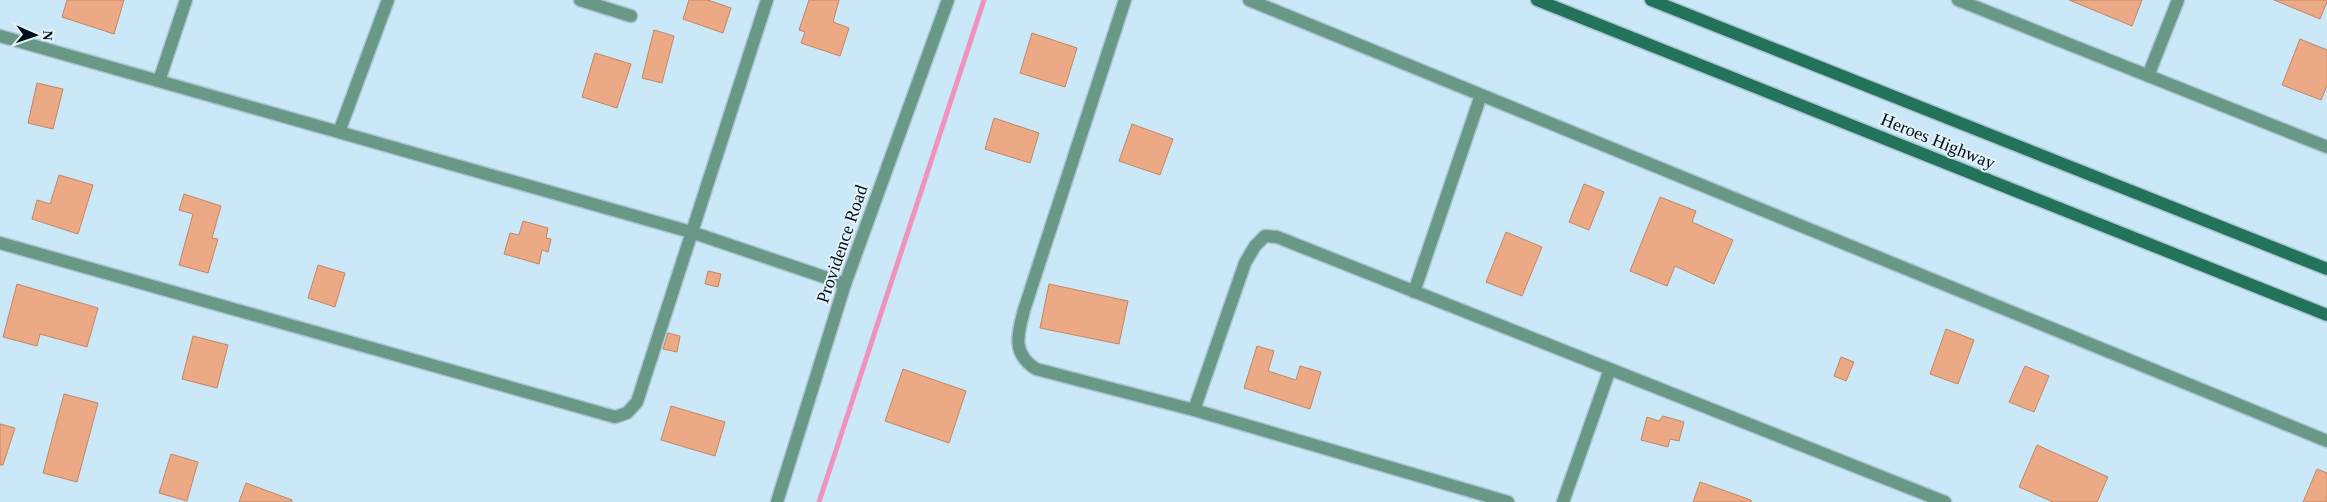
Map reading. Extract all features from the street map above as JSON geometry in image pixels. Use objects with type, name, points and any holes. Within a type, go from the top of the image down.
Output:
[{"type":"main road","name":"Heroes Highway","points":[[1537,0],[2327,315]]},
{"type":"main road","name":"Heroes Highway","points":[[1651,0],[2327,269]]},
{"type":"street","points":[[159,81],[186,0]]},
{"type":"street","points":[[339,132],[388,0]]},
{"type":"street","points":[[580,0],[631,16]]},
{"type":"street","points":[[0,243],[615,417],[627,413],[637,402],[766,0]]},
{"type":"street","name":"Providence Road","points":[[777,502],[845,284],[948,0]]},
{"type":"street","points":[[1124,0],[1024,310],[1017,341],[1027,363],[1036,369],[1194,410],[1508,502]]},
{"type":"street","points":[[1249,0],[2327,441]]},
{"type":"street","points":[[1958,0],[2327,147]]},
{"type":"street","points":[[2148,76],[2178,0]]},
{"type":"street","points":[[0,36],[691,232],[845,284]]},
{"type":"street","points":[[1414,292],[1481,95]]},
{"type":"street","points":[[1194,410],[1245,263],[1255,246],[1265,236],[1277,237],[1945,502]]},
{"type":"street","points":[[1563,502],[1610,369]]},
{"type":"building","points":[[67,0],[124,0],[114,34],[62,17]]},
{"type":"building","points":[[689,0],[708,0],[731,8],[723,33],[683,19]]},
{"type":"building","points":[[809,0],[839,0],[833,22],[849,28],[840,56],[801,43],[805,32],[799,30]]},
{"type":"building","points":[[2069,0],[2142,0],[2132,26]]},
{"type":"building","points":[[2274,0],[2327,0],[2327,2],[2320,19]]},
{"type":"building","points":[[654,30],[674,36],[662,83],[642,78]]},
{"type":"building","points":[[1032,33],[1077,48],[1065,87],[1020,73]]},
{"type":"building","points":[[2300,39],[2327,50],[2327,86],[2321,100],[2282,85]]},
{"type":"building","points":[[595,53],[631,64],[617,108],[582,97]]},
{"type":"building","points":[[37,83],[63,89],[53,129],[28,123]]},
{"type":"building","points":[[994,118],[1039,133],[1030,163],[985,149]]},
{"type":"building","points":[[1132,124],[1173,139],[1160,175],[1119,161]]},
{"type":"building","points":[[59,175],[93,185],[78,234],[32,219],[37,200],[50,204]]},
{"type":"building","points":[[1584,184],[1604,192],[1589,230],[1569,222]]},
{"type":"building","points":[[184,194],[221,206],[212,238],[218,239],[208,273],[179,265],[193,214],[179,210]]},
{"type":"building","points":[[1660,197],[1696,211],[1692,222],[1733,240],[1714,284],[1675,266],[1667,286],[1630,271]]},
{"type":"building","points":[[523,221],[548,228],[546,238],[551,239],[548,252],[542,250],[539,264],[504,254],[510,233],[519,235]]},
{"type":"building","points":[[1506,232],[1542,247],[1522,296],[1486,282]]},
{"type":"building","points":[[318,265],[345,273],[335,307],[308,298]]},
{"type":"building","points":[[708,271],[721,274],[718,287],[705,284]]},
{"type":"building","points":[[17,284],[98,308],[87,347],[40,334],[37,346],[3,337]]},
{"type":"building","points":[[1049,284],[1128,301],[1119,344],[1040,328]]},
{"type":"building","points":[[1946,329],[1974,340],[1958,384],[1930,374]]},
{"type":"building","points":[[668,333],[680,336],[677,352],[663,349]]},
{"type":"building","points":[[193,336],[228,345],[217,388],[182,379]]},
{"type":"building","points":[[1257,346],[1274,351],[1268,371],[1296,380],[1300,366],[1321,372],[1310,409],[1244,388]]},
{"type":"building","points":[[1841,357],[1854,362],[1846,381],[1834,376]]},
{"type":"building","points":[[2025,366],[2049,376],[2034,412],[2009,402]]},
{"type":"building","points":[[903,369],[966,391],[949,443],[885,421]]},
{"type":"building","points":[[64,394],[98,403],[77,482],[43,473]]},
{"type":"building","points":[[671,406],[725,422],[715,456],[661,440]]},
{"type":"building","points":[[1663,416],[1684,422],[1679,441],[1670,439],[1668,447],[1641,440],[1647,417],[1659,421]]},
{"type":"building","points":[[0,424],[15,428],[3,465],[0,465]]},
{"type":"building","points":[[2037,445],[2108,477],[2097,502],[2053,502],[2019,487]]},
{"type":"building","points":[[171,454],[198,462],[187,501],[159,493]]},
{"type":"building","points":[[2317,469],[2327,473],[2327,502],[2303,502]]},
{"type":"building","points":[[1700,482],[1751,500],[1751,502],[1693,502]]},
{"type":"building","points":[[246,483],[292,500],[292,502],[239,502]]},
{"type":"waterway","points":[[819,502],[984,0]]}]
